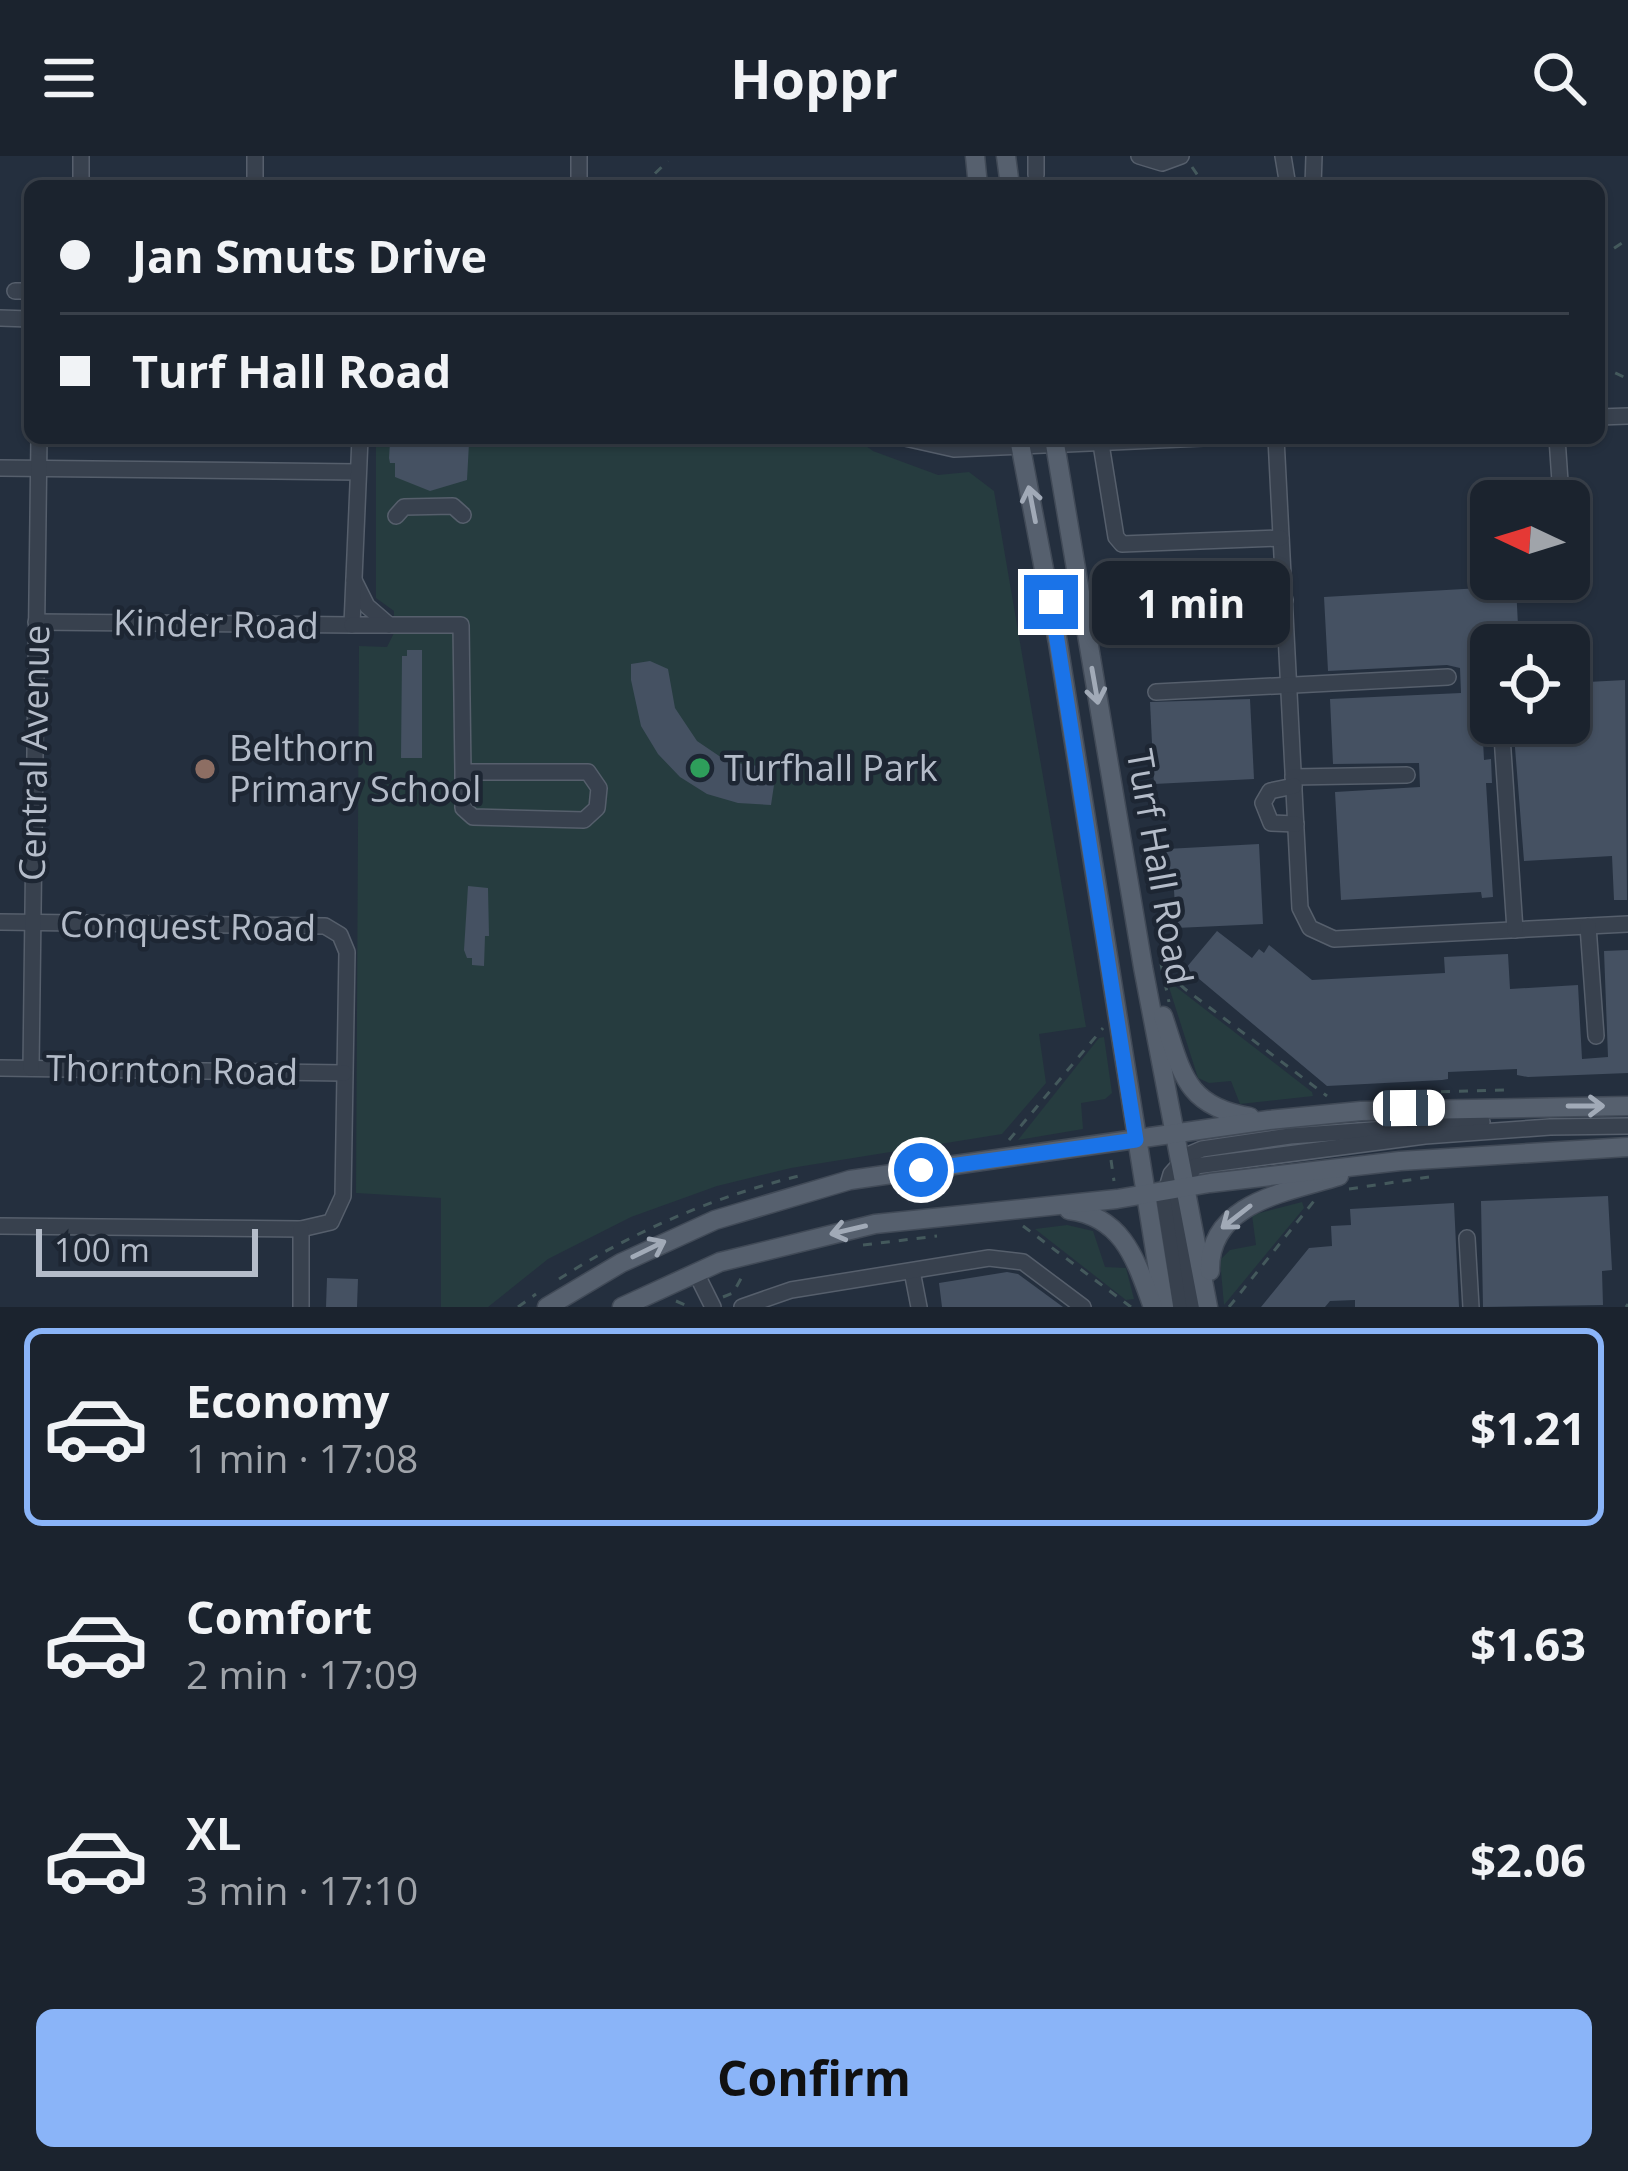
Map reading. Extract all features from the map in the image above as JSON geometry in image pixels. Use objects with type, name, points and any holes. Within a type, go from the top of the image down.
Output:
[{"type":"main road","name":"Turf Hall Road","points":[[1020,444],[1058,643],[1163,1307]]},
{"type":"main road","name":"Turf Hall Road","points":[[1054,444],[1151,962],[1181,1180],[1210,1307]]},
{"type":"main road","points":[[1151,962],[1182,1073],[1193,1091],[1215,1108],[1269,1120]]},
{"type":"main road","points":[[548,1307],[676,1236],[808,1190],[868,1177],[1269,1120],[1409,1108],[1628,1106]]},
{"type":"main road","points":[[1046,1215],[1144,1194],[1181,1180],[1628,1147]]},
{"type":"main road","points":[[1210,1307],[1210,1253],[1220,1229],[1235,1213],[1384,1162]]},
{"type":"main road","points":[[622,1307],[696,1273],[783,1245],[875,1224],[1046,1215],[1095,1217],[1126,1240],[1153,1307]]},
{"type":"street","points":[[1036,156],[1036,175]]},
{"type":"street","points":[[1139,156],[1162,163],[1182,156]]},
{"type":"street","name":"Central Avenue","points":[[31,1068],[39,444]]},
{"type":"street","name":"Kinder Road","points":[[36,622],[352,625],[359,444]]},
{"type":"street","points":[[924,444],[998,444]]},
{"type":"street","points":[[1099,444],[1116,537],[1122,544],[1281,538]]},
{"type":"street","points":[[1276,444],[1300,908],[1310,928],[1334,939],[1628,924]]},
{"type":"street","points":[[1557,444],[1560,480]]},
{"type":"street","points":[[0,468],[357,472]]},
{"type":"street","points":[[396,516],[404,507],[438,505],[453,506],[463,515]]},
{"type":"street","points":[[353,578],[367,606],[389,625]]},
{"type":"street","points":[[1148,609],[1285,601]]},
{"type":"street","points":[[352,625],[460,625],[463,808],[473,817],[584,820],[595,813],[599,799],[596,778],[588,772],[463,772]]},
{"type":"street","points":[[1156,692],[1448,676]]},
{"type":"street","points":[[1503,744],[1515,929]]},
{"type":"street","points":[[1296,824],[1271,823],[1263,803],[1270,791],[1294,781],[1407,775]]},
{"type":"street","name":"Conquest Road","points":[[0,922],[334,930],[347,952],[344,1196],[331,1222],[301,1229]]},
{"type":"street","points":[[1588,926],[1596,1036]]},
{"type":"street","name":"Thornton Road","points":[[0,1068],[344,1072]]},
{"type":"street","points":[[1181,1307],[1164,1208],[1202,1149],[1378,1127],[1513,1121],[1550,1127],[1628,1126]]},
{"type":"street","points":[[1181,1180],[1179,1215],[1194,1307]]},
{"type":"street","points":[[0,1226],[301,1229],[301,1307]]},
{"type":"street","points":[[1467,1238],[1471,1307]]},
{"type":"street","points":[[742,1307],[790,1290],[989,1258],[1015,1259],[1083,1307]]},
{"type":"street","points":[[912,1271],[919,1307]]},
{"type":"street","points":[[696,1273],[712,1305]]},
{"type":"path","points":[[1182,156],[1200,180]]},
{"type":"path","points":[[648,180],[668,161]]},
{"type":"path","points":[[1151,962],[1329,1097]]},
{"type":"path","points":[[1004,1146],[1106,1024]]},
{"type":"path","points":[[1111,1158],[1115,1188]]},
{"type":"path","points":[[1350,1189],[1439,1176]]},
{"type":"path","points":[[1229,1307],[1319,1195],[1301,1198]]},
{"type":"path","points":[[1046,1215],[1023,1226],[1131,1307]]},
{"type":"path","points":[[857,1246],[939,1235]]},
{"type":"path","points":[[712,1305],[733,1293],[745,1274]]},
{"type":"path","points":[[670,1302],[690,1307]]},
{"type":"green space","name":"Turfhall Park","points":[[376,444],[863,444],[938,475],[969,472],[994,491],[1086,1027],[1039,1034],[1046,1083],[1002,1134],[791,1168],[717,1186],[631,1217],[548,1259],[488,1307],[441,1307],[441,1198],[356,1193],[359,646],[387,647],[394,633],[394,611],[376,598]]},
{"type":"green space","points":[[1171,983],[1313,1096],[1240,1104],[1231,1081],[1209,1083],[1198,1078]]},
{"type":"green space","points":[[1104,1037],[1112,1093],[1081,1103],[1083,1129],[1018,1140],[1099,1038]]},
{"type":"green space","points":[[1302,1202],[1304,1208],[1224,1305],[1220,1260],[1230,1250],[1256,1245],[1252,1215]]},
{"type":"green space","points":[[1067,1225],[1093,1231],[1105,1267],[1126,1268],[1134,1299],[1126,1300],[1035,1229]]},
{"type":"building","points":[[390,444],[469,444],[467,480],[430,491],[395,477],[395,463],[389,458]]},
{"type":"building","points":[[1470,589],[1470,600],[1517,600],[1518,624],[1470,624],[1470,744],[1483,744],[1484,760],[1491,759],[1492,783],[1486,783],[1493,897],[1482,898],[1481,892],[1341,900],[1335,792],[1420,787],[1419,763],[1333,764],[1330,699],[1461,693],[1460,668],[1328,671],[1324,597]]},
{"type":"building","points":[[407,650],[422,650],[422,758],[401,758],[402,656],[407,656]]},
{"type":"building","points":[[650,661],[668,669],[675,708],[697,741],[728,762],[766,767],[774,785],[771,805],[738,803],[707,794],[680,777],[658,754],[641,726],[631,680],[631,664]]},
{"type":"building","points":[[1625,680],[1627,900],[1614,900],[1612,856],[1524,861],[1515,744],[1590,744],[1590,682]]},
{"type":"building","points":[[1250,699],[1254,779],[1154,784],[1150,702]]},
{"type":"building","points":[[1259,844],[1263,924],[1176,928],[1173,870],[1168,870],[1166,849]]},
{"type":"building","points":[[468,886],[488,888],[484,966],[472,965],[464,950]]},
{"type":"building","points":[[1217,931],[1252,958],[1269,945],[1312,980],[1445,973],[1444,957],[1508,954],[1510,989],[1578,985],[1582,1059],[1608,1057],[1604,951],[1628,950],[1628,1073],[1528,1077],[1517,1075],[1517,1069],[1448,1072],[1448,1079],[1442,1080],[1327,1086],[1186,968]]},
{"type":"building","points":[[1608,1196],[1612,1270],[1602,1271],[1603,1305],[1483,1307],[1481,1201]]},
{"type":"building","points":[[1454,1203],[1459,1307],[1355,1307],[1355,1300],[1330,1301],[1325,1307],[1261,1307],[1309,1248],[1332,1246],[1331,1226],[1351,1225],[1350,1209]]},
{"type":"building","points":[[1018,1274],[1063,1307],[942,1307],[939,1283]]},
{"type":"building","points":[[327,1278],[358,1279],[357,1307],[326,1307]]},
{"type":"place","name":"Turfhall Park","points":[[700,768]]},
{"type":"place","name":"Belthorn Primary School","points":[[205,769]]},
{"type":"route","points":[[921,1170],[1136,1140],[1051,602]]}]
